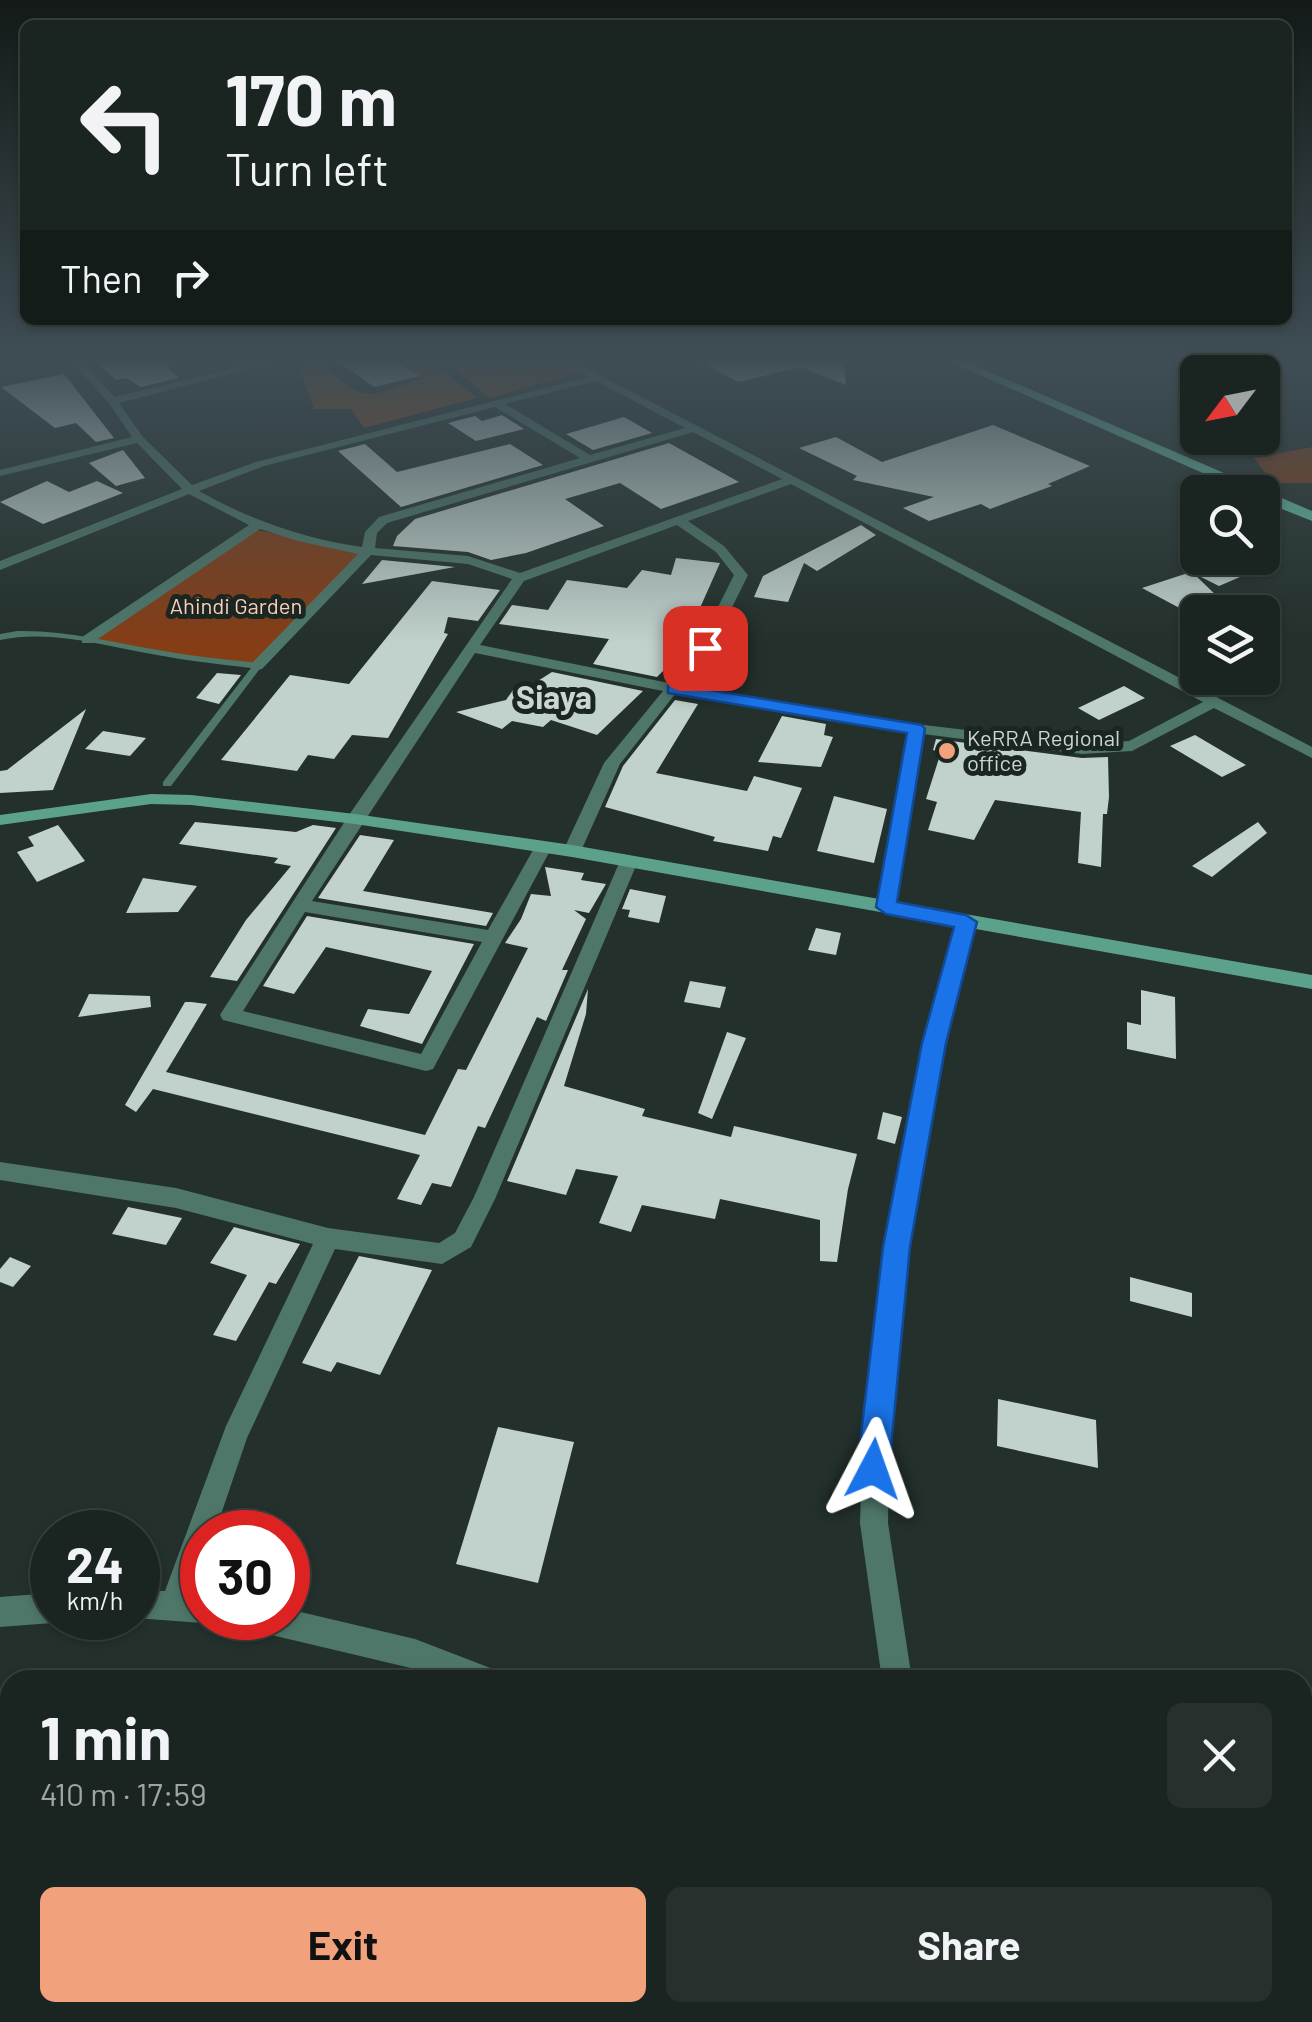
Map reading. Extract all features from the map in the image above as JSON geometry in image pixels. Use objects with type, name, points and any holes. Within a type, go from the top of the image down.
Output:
[{"type":"main road","points":[[1169,454],[1216,475]]},
{"type":"main road","points":[[1280,502],[1312,516]]},
{"type":"main road","points":[[0,820],[151,800],[191,800],[354,819],[572,851],[1312,982]]},
{"type":"street","points":[[0,473],[79,454]]},
{"type":"street","points":[[154,454],[190,490],[257,525],[368,551],[480,565],[519,578]]},
{"type":"street","points":[[0,566],[190,490],[298,454]]},
{"type":"street","points":[[582,454],[588,458]]},
{"type":"street","points":[[257,666],[368,551],[371,532],[383,520],[601,454]]},
{"type":"street","points":[[745,454],[1312,754]]},
{"type":"street","points":[[543,847],[426,1063],[230,1015],[354,819],[519,578],[794,480]]},
{"type":"street","points":[[572,851],[612,763],[705,648],[740,575],[734,562],[678,520]]},
{"type":"street","points":[[88,640],[257,525]]},
{"type":"street","points":[[474,648],[674,689],[916,729],[1113,750],[1132,746],[1215,701]]},
{"type":"street","points":[[886,907],[916,729]]},
{"type":"street","points":[[0,1171],[176,1198],[328,1238],[442,1254],[463,1240],[484,1200],[629,861]]},
{"type":"street","points":[[301,905],[495,938]]},
{"type":"street","points":[[896,1670],[874,1523],[878,1406],[896,1247],[923,1100],[966,922]]},
{"type":"street","points":[[214,1510],[235,1434],[328,1238]]},
{"type":"street","points":[[0,1612],[30,1610]]},
{"type":"street","points":[[310,1629],[415,1654],[456,1670]]},
{"type":"lane","points":[[0,637],[23,633],[88,640],[257,666],[167,784]]},
{"type":"green space","points":[[1312,454],[1312,483],[1280,483],[1280,475],[1267,475],[1254,458]]},
{"type":"green space","name":"Ahindi Garden","points":[[251,529],[368,551],[257,666],[87,640]]},
{"type":"building","points":[[112,454],[126,454],[145,478],[116,486],[89,463]]},
{"type":"building","points":[[342,454],[377,454],[397,472],[468,454],[526,454],[543,465],[401,507]]},
{"type":"building","points":[[631,454],[689,454],[739,482],[661,509],[620,483],[565,499],[604,526],[526,553],[491,560],[468,552],[393,546],[397,536],[415,519]]},
{"type":"building","points":[[812,454],[868,454],[882,462],[905,454],[1062,454],[1090,466],[1048,484],[1052,486],[990,509],[981,504],[929,521],[903,508],[934,497],[853,480],[857,476]]},
{"type":"building","points":[[47,481],[69,492],[97,481],[123,493],[43,524],[0,502]]},
{"type":"building","points":[[861,525],[876,535],[817,571],[804,563],[788,602],[754,597],[763,576]]},
{"type":"building","points":[[676,558],[720,563],[679,655],[657,677],[593,664],[609,639],[499,624],[512,605],[548,610],[567,580],[627,588],[642,570],[671,575]]},
{"type":"building","points":[[382,560],[455,567],[362,584]]},
{"type":"building","points":[[1182,575],[1195,575],[1216,595],[1180,595],[1180,608],[1142,588]]},
{"type":"building","points":[[1197,575],[1245,575],[1219,586]]},
{"type":"building","points":[[432,581],[500,590],[478,621],[448,617],[444,633],[448,634],[388,738],[352,735],[334,759],[308,755],[297,771],[221,760],[290,675],[349,684]]},
{"type":"building","points":[[552,672],[643,691],[597,735],[551,720],[543,727],[512,721],[502,729],[456,712],[506,700],[513,690],[522,691]]},
{"type":"building","points":[[217,673],[241,675],[219,704],[196,698]]},
{"type":"building","points":[[1124,686],[1145,698],[1099,720],[1078,708]]},
{"type":"building","points":[[675,700],[698,704],[656,773],[747,791],[754,776],[802,788],[781,838],[773,836],[768,851],[713,841],[715,837],[605,807],[623,766]]},
{"type":"building","points":[[86,709],[53,790],[0,793],[0,771],[7,770]]},
{"type":"building","points":[[782,716],[826,724],[824,735],[833,737],[821,767],[758,762]]},
{"type":"building","points":[[103,731],[146,738],[130,756],[85,749]]},
{"type":"building","points":[[1195,735],[1246,765],[1222,777],[1170,746]]},
{"type":"building","points":[[936,739],[1082,758],[1108,757],[1109,797],[1107,814],[1103,814],[1101,867],[1078,863],[1081,812],[995,800],[974,840],[928,830],[937,802],[926,799],[941,752],[933,750]]},
{"type":"building","points":[[834,796],[887,809],[874,863],[817,851]]},
{"type":"building","points":[[195,822],[296,832],[313,825],[336,828],[237,981],[210,977],[246,920],[291,866],[274,863],[278,858],[179,844]]},
{"type":"building","points":[[1258,822],[1267,833],[1212,877],[1192,866]]},
{"type":"building","points":[[58,825],[85,861],[37,882],[17,852],[34,846],[28,837]]},
{"type":"building","points":[[360,835],[394,840],[363,891],[493,913],[486,926],[318,898]]},
{"type":"building","points":[[545,867],[584,873],[581,880],[606,884],[589,913],[574,910],[586,919],[562,970],[568,970],[546,1021],[537,1017],[485,1128],[478,1126],[451,1187],[432,1183],[421,1205],[397,1199],[420,1155],[153,1089],[136,1112],[125,1105],[185,1002],[191,1002],[207,1004],[166,1072],[425,1135],[458,1069],[466,1070],[528,948],[505,943],[531,894],[551,896]]},
{"type":"building","points":[[143,878],[197,886],[178,912],[126,913]]},
{"type":"building","points":[[630,889],[666,896],[659,923],[628,917],[630,910],[622,909]]},
{"type":"building","points":[[307,916],[474,944],[422,1044],[360,1026],[368,1009],[409,1014],[432,971],[326,947],[294,994],[263,986]]},
{"type":"building","points":[[816,928],[841,933],[836,955],[808,950]]},
{"type":"building","points":[[690,981],[726,987],[720,1008],[684,1002]]},
{"type":"building","points":[[588,989],[586,1014],[564,1086],[645,1109],[642,1116],[731,1137],[734,1126],[857,1154],[837,1262],[820,1261],[820,1220],[720,1199],[715,1219],[642,1205],[631,1232],[599,1223],[618,1176],[576,1169],[566,1195],[507,1181]]},
{"type":"building","points":[[1141,990],[1175,997],[1176,1059],[1127,1049],[1127,1022],[1141,1025]]},
{"type":"building","points":[[89,994],[150,996],[151,1007],[78,1017]]},
{"type":"building","points":[[727,1032],[746,1038],[712,1119],[698,1113]]},
{"type":"building","points":[[883,1112],[902,1117],[895,1144],[877,1139]]},
{"type":"building","points":[[128,1207],[182,1218],[166,1245],[112,1234]]},
{"type":"building","points":[[234,1227],[300,1244],[276,1284],[269,1282],[236,1341],[213,1335],[247,1275],[210,1263]]},
{"type":"building","points":[[359,1256],[432,1270],[380,1375],[337,1362],[331,1372],[302,1363]]},
{"type":"building","points":[[10,1257],[31,1266],[13,1287],[0,1282],[0,1269]]},
{"type":"building","points":[[1130,1277],[1192,1293],[1192,1317],[1130,1301]]},
{"type":"building","points":[[998,1399],[1096,1420],[1098,1468],[997,1446]]},
{"type":"building","points":[[498,1427],[574,1442],[538,1583],[456,1564]]},
{"type":"place","name":"KeRRA Regional office","points":[[947,751]]},
{"type":"district","name":"Siaya","points":[[554,698]]},
{"type":"route","points":[[705,648],[674,689],[916,729],[886,907],[966,922],[934,1043],[896,1247],[873,1469]]}]
